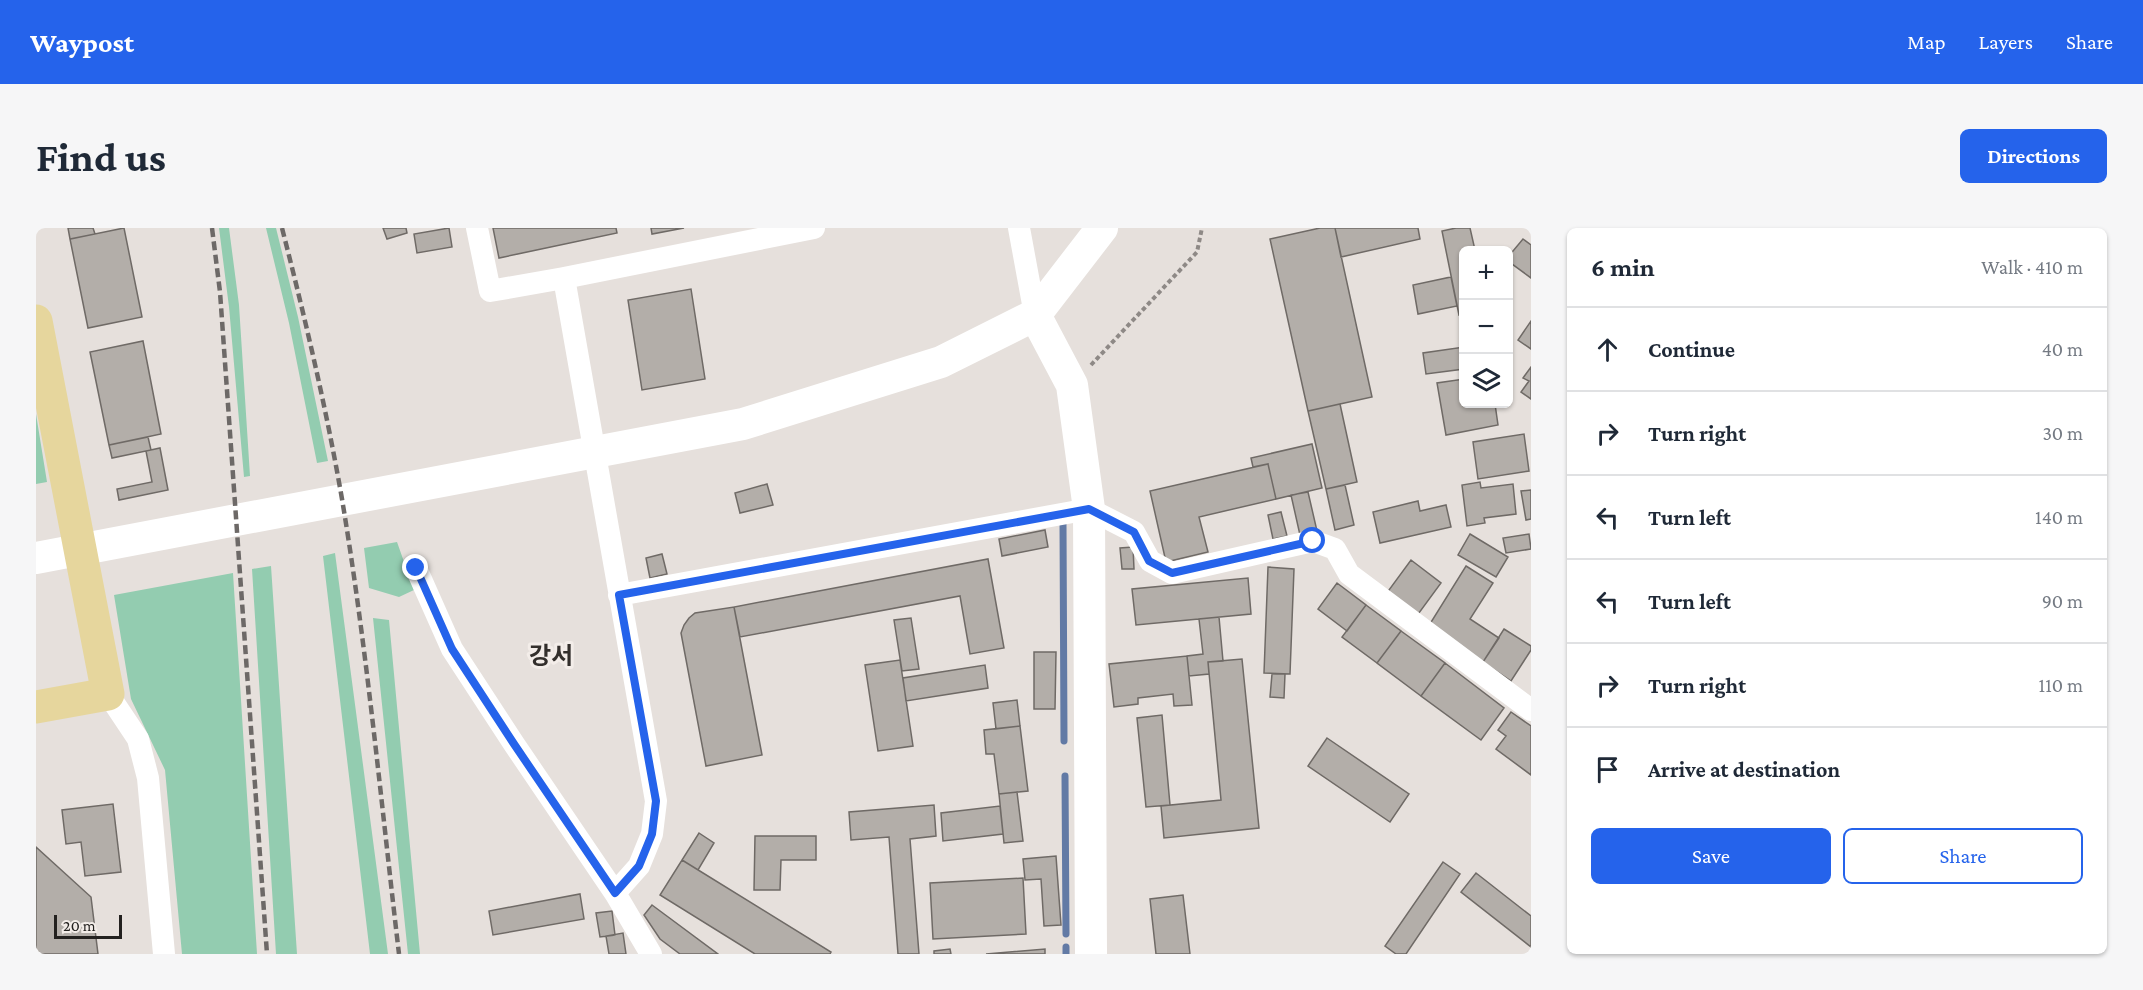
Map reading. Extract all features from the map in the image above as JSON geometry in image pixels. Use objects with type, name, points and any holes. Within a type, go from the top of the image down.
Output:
[{"type":"main road","points":[[36,558],[743,424],[941,362],[1035,315],[1102,228]]},
{"type":"main road","points":[[1035,315],[1072,385],[1089,509],[1091,954]]},
{"type":"main road","points":[[36,321],[108,694],[36,707]]},
{"type":"street","points":[[477,228],[490,291],[814,228]]},
{"type":"street","points":[[1019,228],[1035,315]]},
{"type":"street","points":[[564,278],[656,801],[652,834],[639,866],[615,893]]},
{"type":"street","points":[[619,595],[1089,509],[1134,532],[1149,561],[1172,573],[1313,541],[1335,549],[1349,573],[1531,710]]},
{"type":"street","points":[[416,568],[452,649],[615,893],[651,954]]},
{"type":"street","points":[[108,694],[138,739],[148,778],[164,954]]},
{"type":"path","points":[[1072,385],[1197,252],[1202,228]]},
{"type":"green space","points":[[219,228],[229,228],[239,305],[250,476],[244,477],[229,307]]},
{"type":"green space","points":[[266,228],[276,228],[298,317],[328,461],[317,463],[289,323]]},
{"type":"green space","points":[[36,414],[47,482],[36,484]]},
{"type":"green space","points":[[397,542],[414,590],[399,597],[369,588],[364,548]]},
{"type":"green space","points":[[335,553],[388,954],[370,954],[323,556]]},
{"type":"green space","points":[[271,566],[297,954],[276,954],[252,569]]},
{"type":"green space","points":[[233,573],[257,954],[182,954],[165,770],[131,699],[114,595]]},
{"type":"green space","points":[[373,618],[389,620],[420,954],[408,954]]},
{"type":"building","points":[[68,228],[93,228],[95,234],[70,239]]},
{"type":"building","points":[[124,228],[142,317],[88,328],[70,239]]},
{"type":"building","points":[[383,228],[406,228],[407,233],[387,239]]},
{"type":"building","points":[[449,228],[452,247],[417,253],[414,234]]},
{"type":"building","points":[[493,228],[616,228],[617,233],[499,258]]},
{"type":"building","points":[[651,228],[684,228],[652,234]]},
{"type":"building","points":[[1320,228],[1335,228],[1372,397],[1308,411],[1270,239]]},
{"type":"building","points":[[1335,228],[1418,228],[1420,239],[1341,257]]},
{"type":"building","points":[[1470,228],[1474,246],[1459,246],[1459,315],[1442,231]]},
{"type":"building","points":[[1523,239],[1531,245],[1531,278],[1513,265],[1513,251]]},
{"type":"building","points":[[1451,277],[1457,306],[1418,314],[1413,285]]},
{"type":"building","points":[[691,289],[705,379],[642,390],[628,300]]},
{"type":"building","points":[[1531,321],[1531,349],[1518,340]]},
{"type":"building","points":[[143,341],[161,434],[109,445],[90,352]]},
{"type":"building","points":[[1459,348],[1459,370],[1426,374],[1423,353]]},
{"type":"building","points":[[1531,367],[1531,399],[1521,392],[1529,381],[1523,378]]},
{"type":"building","points":[[1459,380],[1459,408],[1496,408],[1498,425],[1446,435],[1437,383]]},
{"type":"building","points":[[1340,404],[1357,482],[1326,489],[1308,411]]},
{"type":"building","points":[[1524,434],[1529,471],[1478,479],[1473,442]]},
{"type":"building","points":[[148,437],[151,450],[112,458],[109,445]]},
{"type":"building","points":[[1312,444],[1322,488],[1276,499],[1268,464],[1253,467],[1251,458]]},
{"type":"building","points":[[160,448],[168,490],[119,500],[117,489],[152,482],[146,451]]},
{"type":"building","points":[[1268,464],[1276,499],[1199,517],[1208,552],[1166,562],[1150,491]]},
{"type":"building","points":[[1480,482],[1481,488],[1513,484],[1516,514],[1484,518],[1485,523],[1467,526],[1462,485]]},
{"type":"building","points":[[767,484],[773,505],[740,513],[735,493]]},
{"type":"building","points":[[1345,485],[1354,525],[1335,530],[1326,489]]},
{"type":"building","points":[[1531,490],[1531,519],[1526,520],[1521,491]]},
{"type":"building","points":[[1308,492],[1317,531],[1300,535],[1291,495]]},
{"type":"building","points":[[1418,501],[1420,511],[1446,505],[1451,527],[1380,543],[1373,512]]},
{"type":"building","points":[[1281,512],[1287,536],[1273,539],[1268,515]]},
{"type":"building","points":[[1045,530],[1048,547],[1002,556],[999,539]]},
{"type":"building","points":[[1470,534],[1508,557],[1496,577],[1458,555]]},
{"type":"building","points":[[1529,534],[1531,549],[1506,553],[1503,538]]},
{"type":"building","points":[[1133,547],[1134,569],[1122,569],[1120,548]]},
{"type":"building","points":[[662,554],[667,574],[650,578],[646,558]]},
{"type":"building","points":[[988,559],[1004,648],[970,654],[960,596],[740,637],[734,607]]},
{"type":"building","points":[[1411,560],[1441,583],[1416,617],[1386,594]]},
{"type":"building","points":[[1466,566],[1493,583],[1470,619],[1499,638],[1483,662],[1428,627]]},
{"type":"building","points":[[1268,567],[1294,569],[1290,674],[1264,673]]},
{"type":"building","points":[[1248,578],[1251,614],[1136,625],[1132,589]]},
{"type":"building","points":[[1337,583],[1366,605],[1347,631],[1318,609]]},
{"type":"building","points":[[1366,605],[1401,631],[1377,663],[1342,637]]},
{"type":"building","points":[[734,607],[762,755],[706,766],[681,633],[684,625],[695,613]]},
{"type":"building","points":[[1219,617],[1223,661],[1208,662],[1209,674],[1189,676],[1187,656],[1203,654],[1199,619]]},
{"type":"building","points":[[911,618],[919,669],[902,671],[894,620]]},
{"type":"building","points":[[1504,629],[1531,646],[1531,650],[1511,681],[1483,662]]},
{"type":"building","points":[[1401,631],[1445,663],[1421,696],[1377,663]]},
{"type":"building","points":[[1034,652],[1056,652],[1055,709],[1034,709]]},
{"type":"building","points":[[1187,656],[1192,705],[1174,706],[1173,694],[1138,698],[1138,704],[1114,707],[1109,664]]},
{"type":"building","points":[[1242,659],[1259,828],[1164,838],[1161,806],[1221,800],[1208,662]]},
{"type":"building","points":[[900,660],[913,746],[878,751],[865,665]]},
{"type":"building","points":[[1445,663],[1504,708],[1481,740],[1421,696]]},
{"type":"building","points":[[985,665],[988,688],[906,701],[903,678]]},
{"type":"building","points":[[1272,674],[1285,674],[1284,698],[1270,697]]},
{"type":"building","points":[[1017,700],[1020,726],[996,729],[993,703]]},
{"type":"building","points":[[1511,712],[1531,726],[1531,775],[1496,749],[1506,736],[1498,730]]},
{"type":"building","points":[[1162,715],[1170,805],[1146,807],[1137,718]]},
{"type":"building","points":[[1020,726],[1028,791],[999,794],[994,754],[986,754],[984,730]]},
{"type":"building","points":[[1327,738],[1409,794],[1390,822],[1308,766]]},
{"type":"building","points":[[1017,792],[1023,841],[1004,843],[999,794]]},
{"type":"building","points":[[113,804],[121,872],[85,876],[81,842],[66,844],[62,810]]},
{"type":"building","points":[[934,805],[936,836],[910,839],[919,954],[898,954],[889,837],[851,840],[849,812]]},
{"type":"building","points":[[1000,806],[1003,834],[943,841],[941,813]]},
{"type":"building","points":[[699,833],[714,843],[698,870],[682,860]]},
{"type":"building","points":[[755,836],[816,836],[816,860],[781,860],[780,890],[754,890]]},
{"type":"building","points":[[36,847],[91,897],[98,954],[36,954]]},
{"type":"building","points":[[1056,856],[1061,925],[1044,926],[1041,879],[1025,880],[1023,859]]},
{"type":"building","points":[[682,860],[831,952],[830,954],[755,954],[660,895]]},
{"type":"building","points":[[1443,862],[1460,874],[1406,954],[1396,954],[1385,946]]},
{"type":"building","points":[[1476,873],[1531,916],[1531,947],[1461,892]]},
{"type":"building","points":[[1023,878],[1026,934],[933,939],[930,883]]},
{"type":"building","points":[[580,894],[584,919],[493,935],[489,911]]},
{"type":"building","points":[[1183,895],[1190,954],[1156,954],[1150,899]]},
{"type":"building","points":[[652,905],[718,954],[680,954],[660,939],[644,915]]},
{"type":"building","points":[[612,911],[615,935],[600,937],[596,913]]},
{"type":"building","points":[[623,933],[626,954],[609,954],[606,936]]},
{"type":"building","points":[[950,949],[951,954],[934,954],[934,951]]},
{"type":"building","points":[[1045,949],[1045,954],[986,954]]},
{"type":"waterway","points":[[1063,524],[1064,741]]},
{"type":"waterway","points":[[1065,776],[1066,934]]},
{"type":"waterway","points":[[1066,947],[1066,954]]},
{"type":"railway","points":[[212,228],[220,292],[267,954]]},
{"type":"railway","points":[[282,228],[315,363],[342,499],[366,669],[399,954]]},
{"type":"district","name":"강서","points":[[551,655]]},
{"type":"route","points":[[416,568],[452,649],[615,893],[639,866],[652,834],[656,801],[619,595],[1089,509],[1134,532],[1149,561],[1172,573],[1313,541]]}]
